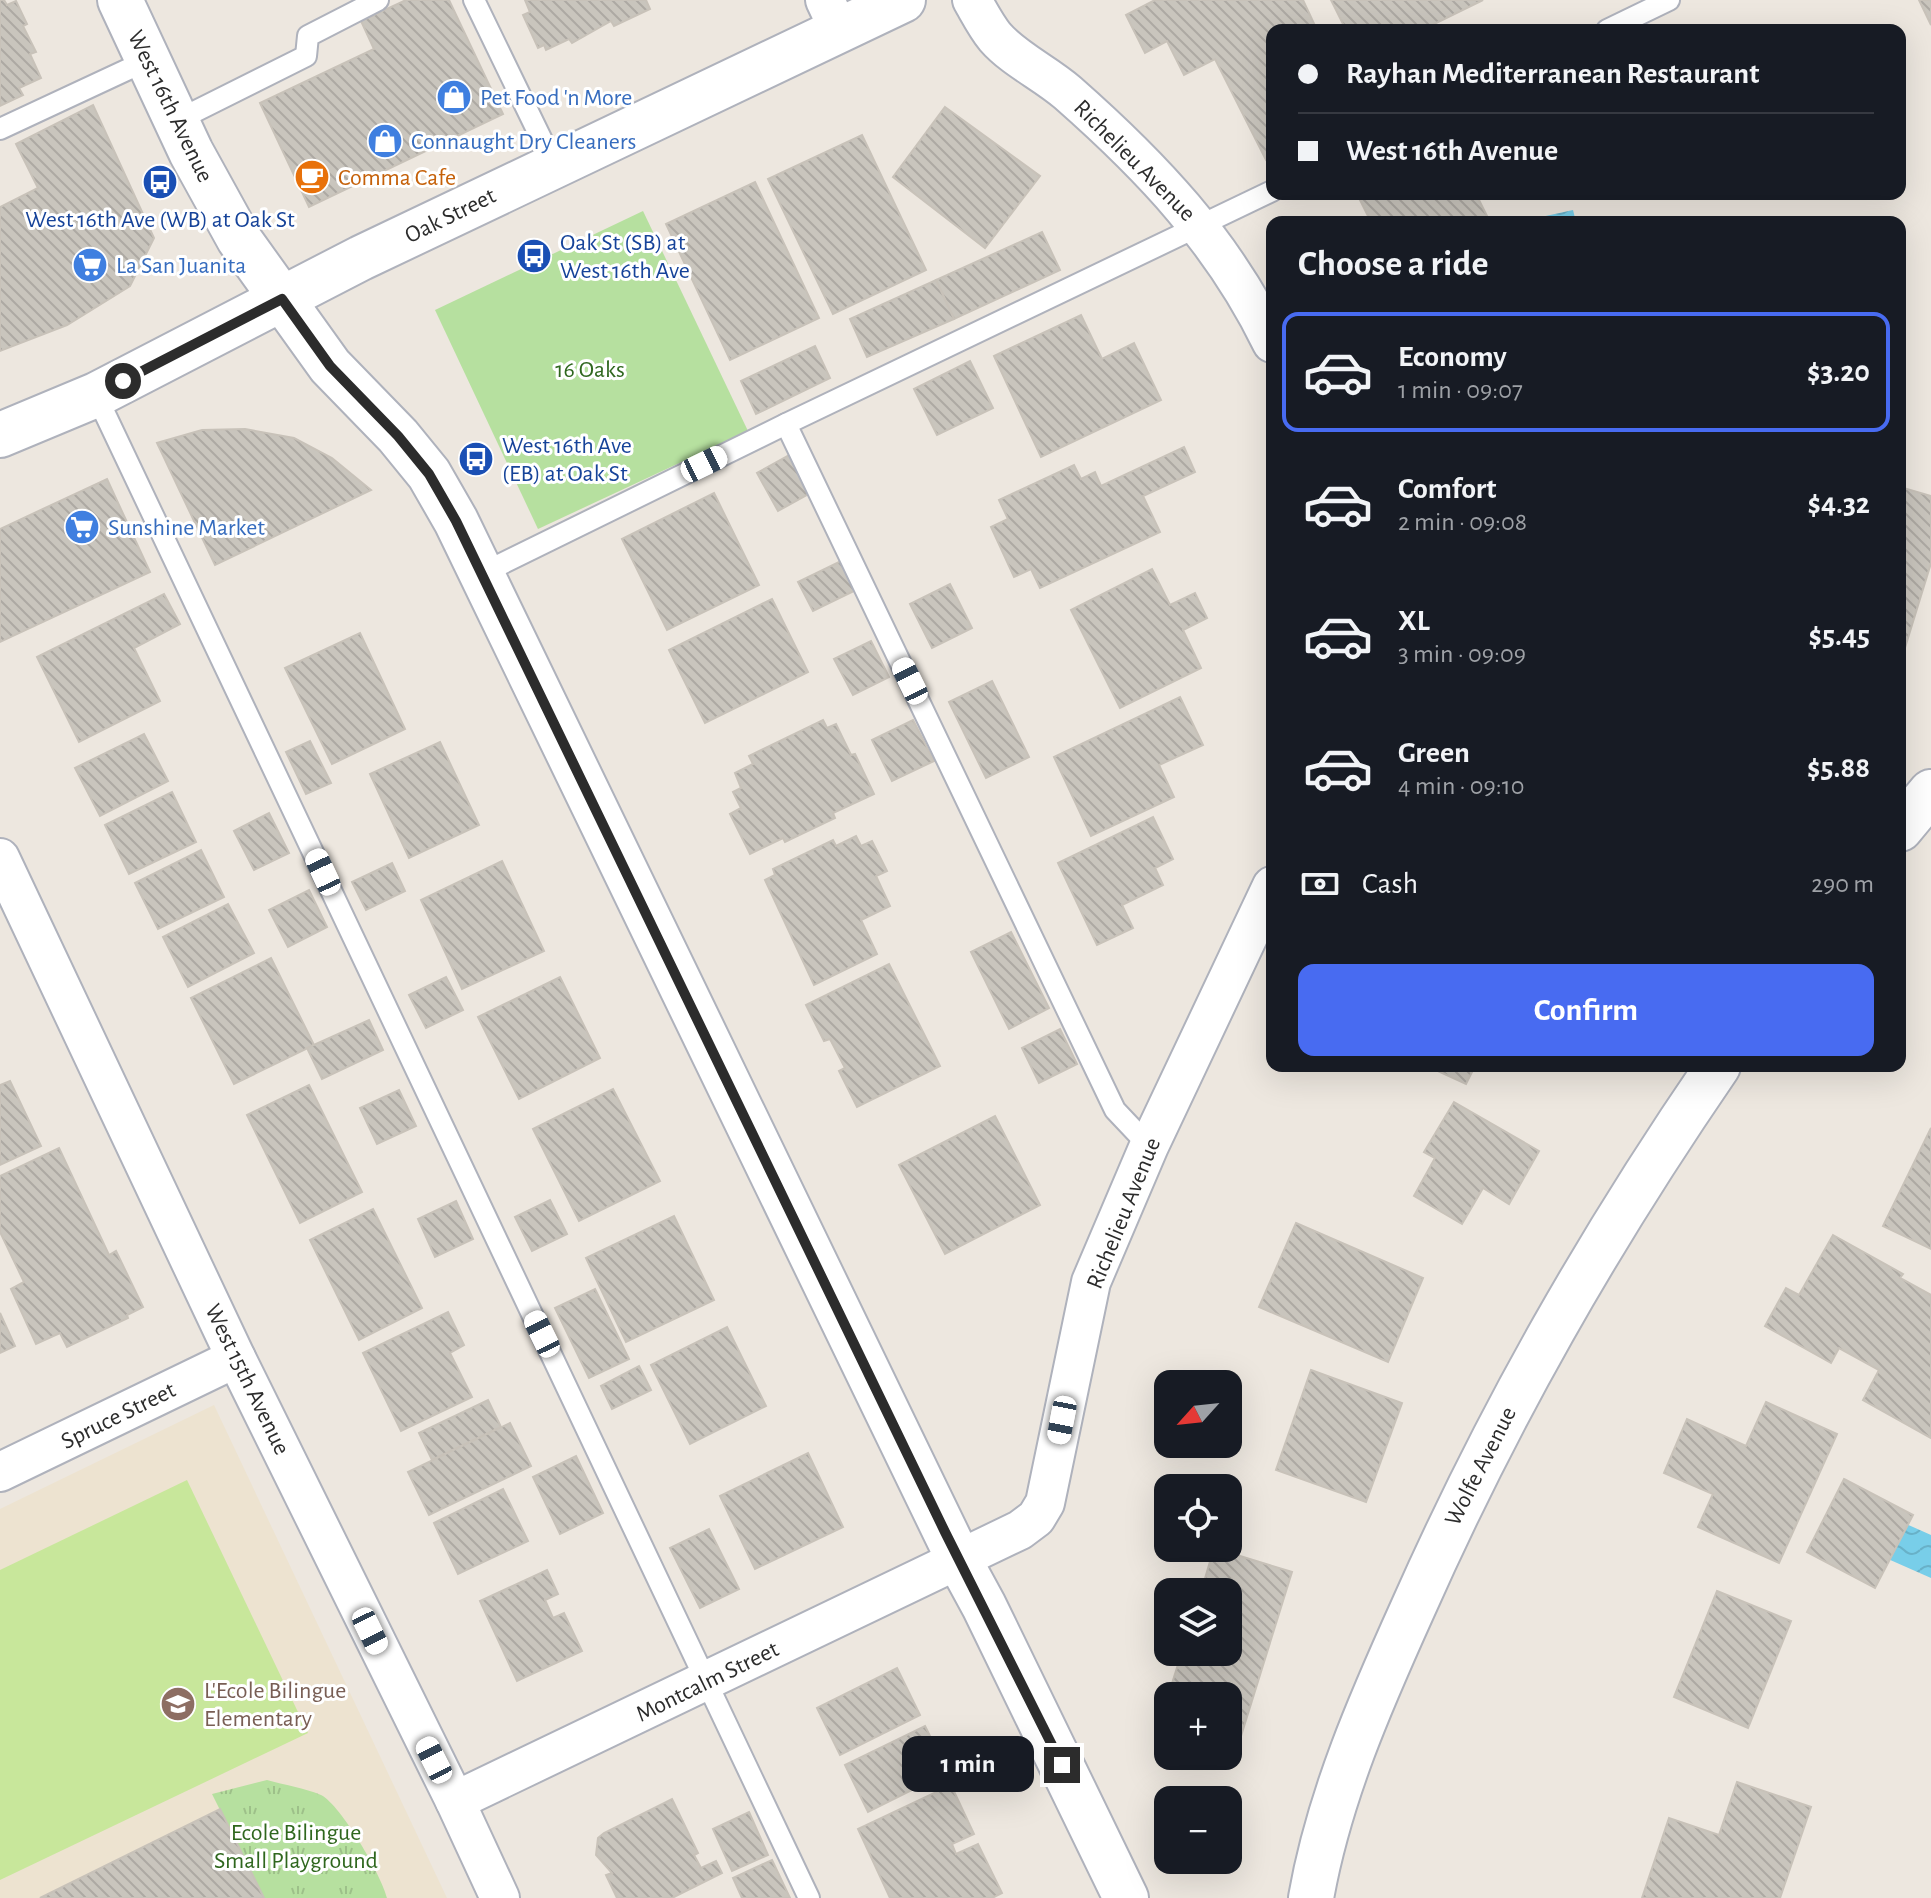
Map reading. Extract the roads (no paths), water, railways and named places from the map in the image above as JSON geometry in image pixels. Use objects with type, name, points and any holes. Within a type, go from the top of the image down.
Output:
[{"type":"street","name":"West 16th Avenue","points":[[120,0],[176,121],[239,239],[330,366],[398,436],[429,474],[456,521],[1126,1898]]},
{"type":"street","name":"Oak Street","points":[[0,435],[96,395],[361,258],[554,165],[832,15],[903,0]]},
{"type":"street","name":"Richelieu Avenue","points":[[972,0],[995,37],[1066,91],[1152,172],[1200,226],[1252,302],[1266,331]]},
{"type":"street","points":[[1906,822],[1931,792]]},
{"type":"street","name":"West 15th Avenue","points":[[0,858],[236,1358],[500,1898]]},
{"type":"street","name":"Richelieu Avenue","points":[[959,1560],[1020,1530],[1036,1518],[1045,1503],[1091,1282],[1149,1146],[1266,899]]},
{"type":"street","name":"Wolfe Avenue","points":[[1311,1898],[1343,1775],[1388,1663],[1452,1519],[1523,1381],[1584,1273],[1648,1168],[1714,1072]]},
{"type":"street","name":"Spruce Street","points":[[0,1472],[236,1358]]},
{"type":"street","name":"Montcalm Street","points":[[455,1801],[959,1560]]},
{"type":"lane","points":[[176,121],[306,56],[308,36],[378,0]]},
{"type":"lane","points":[[474,0],[554,165]]},
{"type":"lane","points":[[1619,24],[1669,0]]},
{"type":"lane","points":[[0,129],[148,60]]},
{"type":"lane","points":[[481,574],[1266,194]]},
{"type":"lane","points":[[96,395],[809,1898]]},
{"type":"lane","points":[[786,424],[1115,1110],[1149,1146]]},
{"type":"water","points":[[1573,210],[1574,216],[1546,216]]},
{"type":"water","points":[[1904,1523],[1931,1535],[1931,1578],[1888,1559]]},
{"type":"place","name":"Pet Food 'n More","points":[[454,97]]},
{"type":"place","name":"Connaught Dry Cleaners","points":[[385,141]]},
{"type":"place","name":"Comma Cafe","points":[[312,177]]},
{"type":"place","name":"West 16th Ave (WB) at Oak St","points":[[160,182]]},
{"type":"place","name":"Oak St (SB) at West 16th Ave","points":[[534,256]]},
{"type":"place","name":"La San Juanita","points":[[90,265]]},
{"type":"place","name":"West 16th Ave (EB) at Oak St","points":[[476,459]]},
{"type":"place","name":"Sunshine Market","points":[[82,527]]},
{"type":"place","name":"L'Ecole Bilingue Elementary","points":[[178,1704]]},
{"type":"park label","name":"16 Oaks","points":[[590,369]]},
{"type":"park label","name":"Ecole Bilingue Small Playground","points":[[296,1846]]}]
